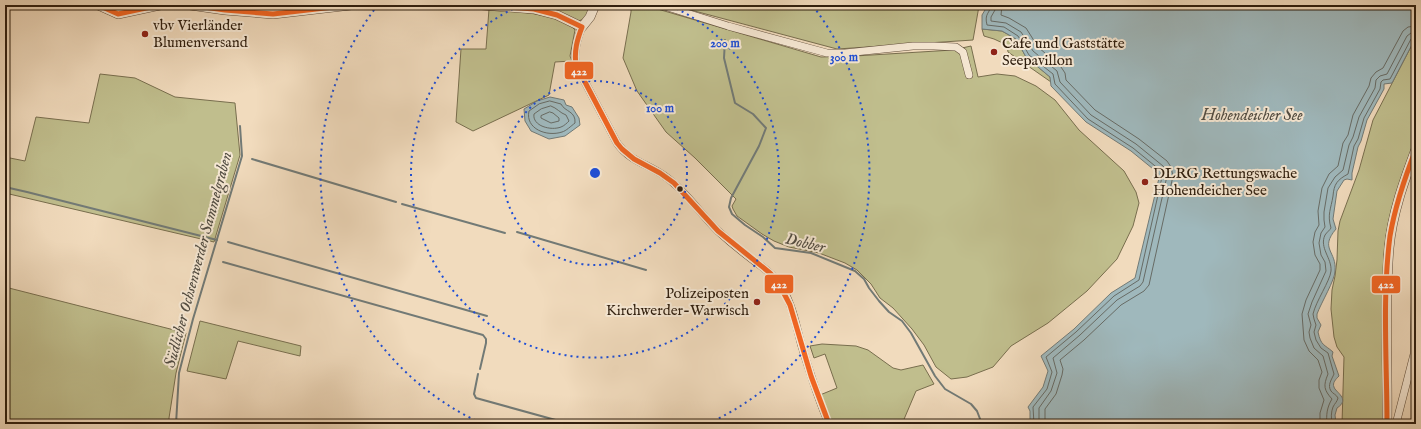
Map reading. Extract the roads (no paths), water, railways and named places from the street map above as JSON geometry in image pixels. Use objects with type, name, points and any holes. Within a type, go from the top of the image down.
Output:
[{"type":"street","points":[[98,5],[118,14],[160,5]]},
{"type":"street","points":[[190,5],[273,14],[351,5]]},
{"type":"street","points":[[482,5],[534,9],[557,15],[582,27]]},
{"type":"street","points":[[595,5],[590,17],[582,27],[578,37],[575,56],[576,65],[617,143],[622,151],[631,158],[662,174],[674,183],[713,226],[778,281],[788,300],[819,400],[829,424]]},
{"type":"street","points":[[661,5],[728,26],[827,53],[845,53],[913,46],[956,47],[963,52],[969,75]]},
{"type":"street","points":[[1386,424],[1386,317],[1389,248],[1399,196],[1416,149]]},
{"type":"street","points":[[1396,424],[1415,356],[1416,251]]},
{"type":"water","name":"Hohendeicher See","points":[[988,5],[1416,5],[1416,37],[1392,83],[1384,84],[1384,89],[1367,120],[1358,147],[1352,173],[1352,180],[1344,180],[1337,191],[1333,219],[1336,229],[1329,241],[1330,250],[1335,264],[1335,271],[1317,314],[1317,318],[1321,325],[1318,332],[1320,340],[1333,352],[1332,356],[1339,376],[1335,381],[1334,386],[1343,402],[1337,408],[1335,415],[1336,424],[1030,424],[1030,411],[1028,407],[1043,387],[1048,371],[1041,356],[1074,329],[1111,293],[1135,278],[1159,178],[1158,173],[1131,151],[1086,122],[1051,86],[1050,77],[1026,57],[1016,39],[1002,31],[982,29],[982,15]]},
{"type":"water","points":[[550,97],[564,100],[566,105],[572,107],[579,118],[580,125],[565,136],[549,139],[531,131],[525,121],[524,109],[537,101]]},
{"type":"waterway","name":"Dobber","points":[[725,40],[724,58],[735,103],[753,114],[766,128],[759,146],[731,198],[729,207],[732,214],[775,248],[811,253],[855,271],[864,279],[869,288],[889,312],[902,321],[911,333],[935,376],[945,389],[971,404],[977,411],[982,424]]},
{"type":"waterway","name":"Südlicher Ochsenwerder Sammelgraben","points":[[176,424],[179,373],[193,319],[242,156],[240,126]]},
{"type":"waterway","points":[[252,159],[396,202]]},
{"type":"waterway","points":[[5,187],[217,240]]},
{"type":"waterway","points":[[402,204],[505,233]]},
{"type":"waterway","points":[[517,232],[646,270]]},
{"type":"waterway","points":[[228,242],[487,316]]},
{"type":"waterway","points":[[223,262],[483,335],[486,339],[486,343],[480,369]]},
{"type":"waterway","points":[[478,374],[474,394],[476,398],[570,424]]},
{"type":"place","name":"vbv Vierländer Blumenversand","points":[[145,34]]},
{"type":"place","name":"Cafe und Gaststätte Seepavillon","points":[[994,52]]},
{"type":"place","name":"DLRG Rettungswache Hohendeicher See","points":[[1145,182]]},
{"type":"place","name":"Polizeiposten Kirchwerder-Warwisch","points":[[757,302]]}]
